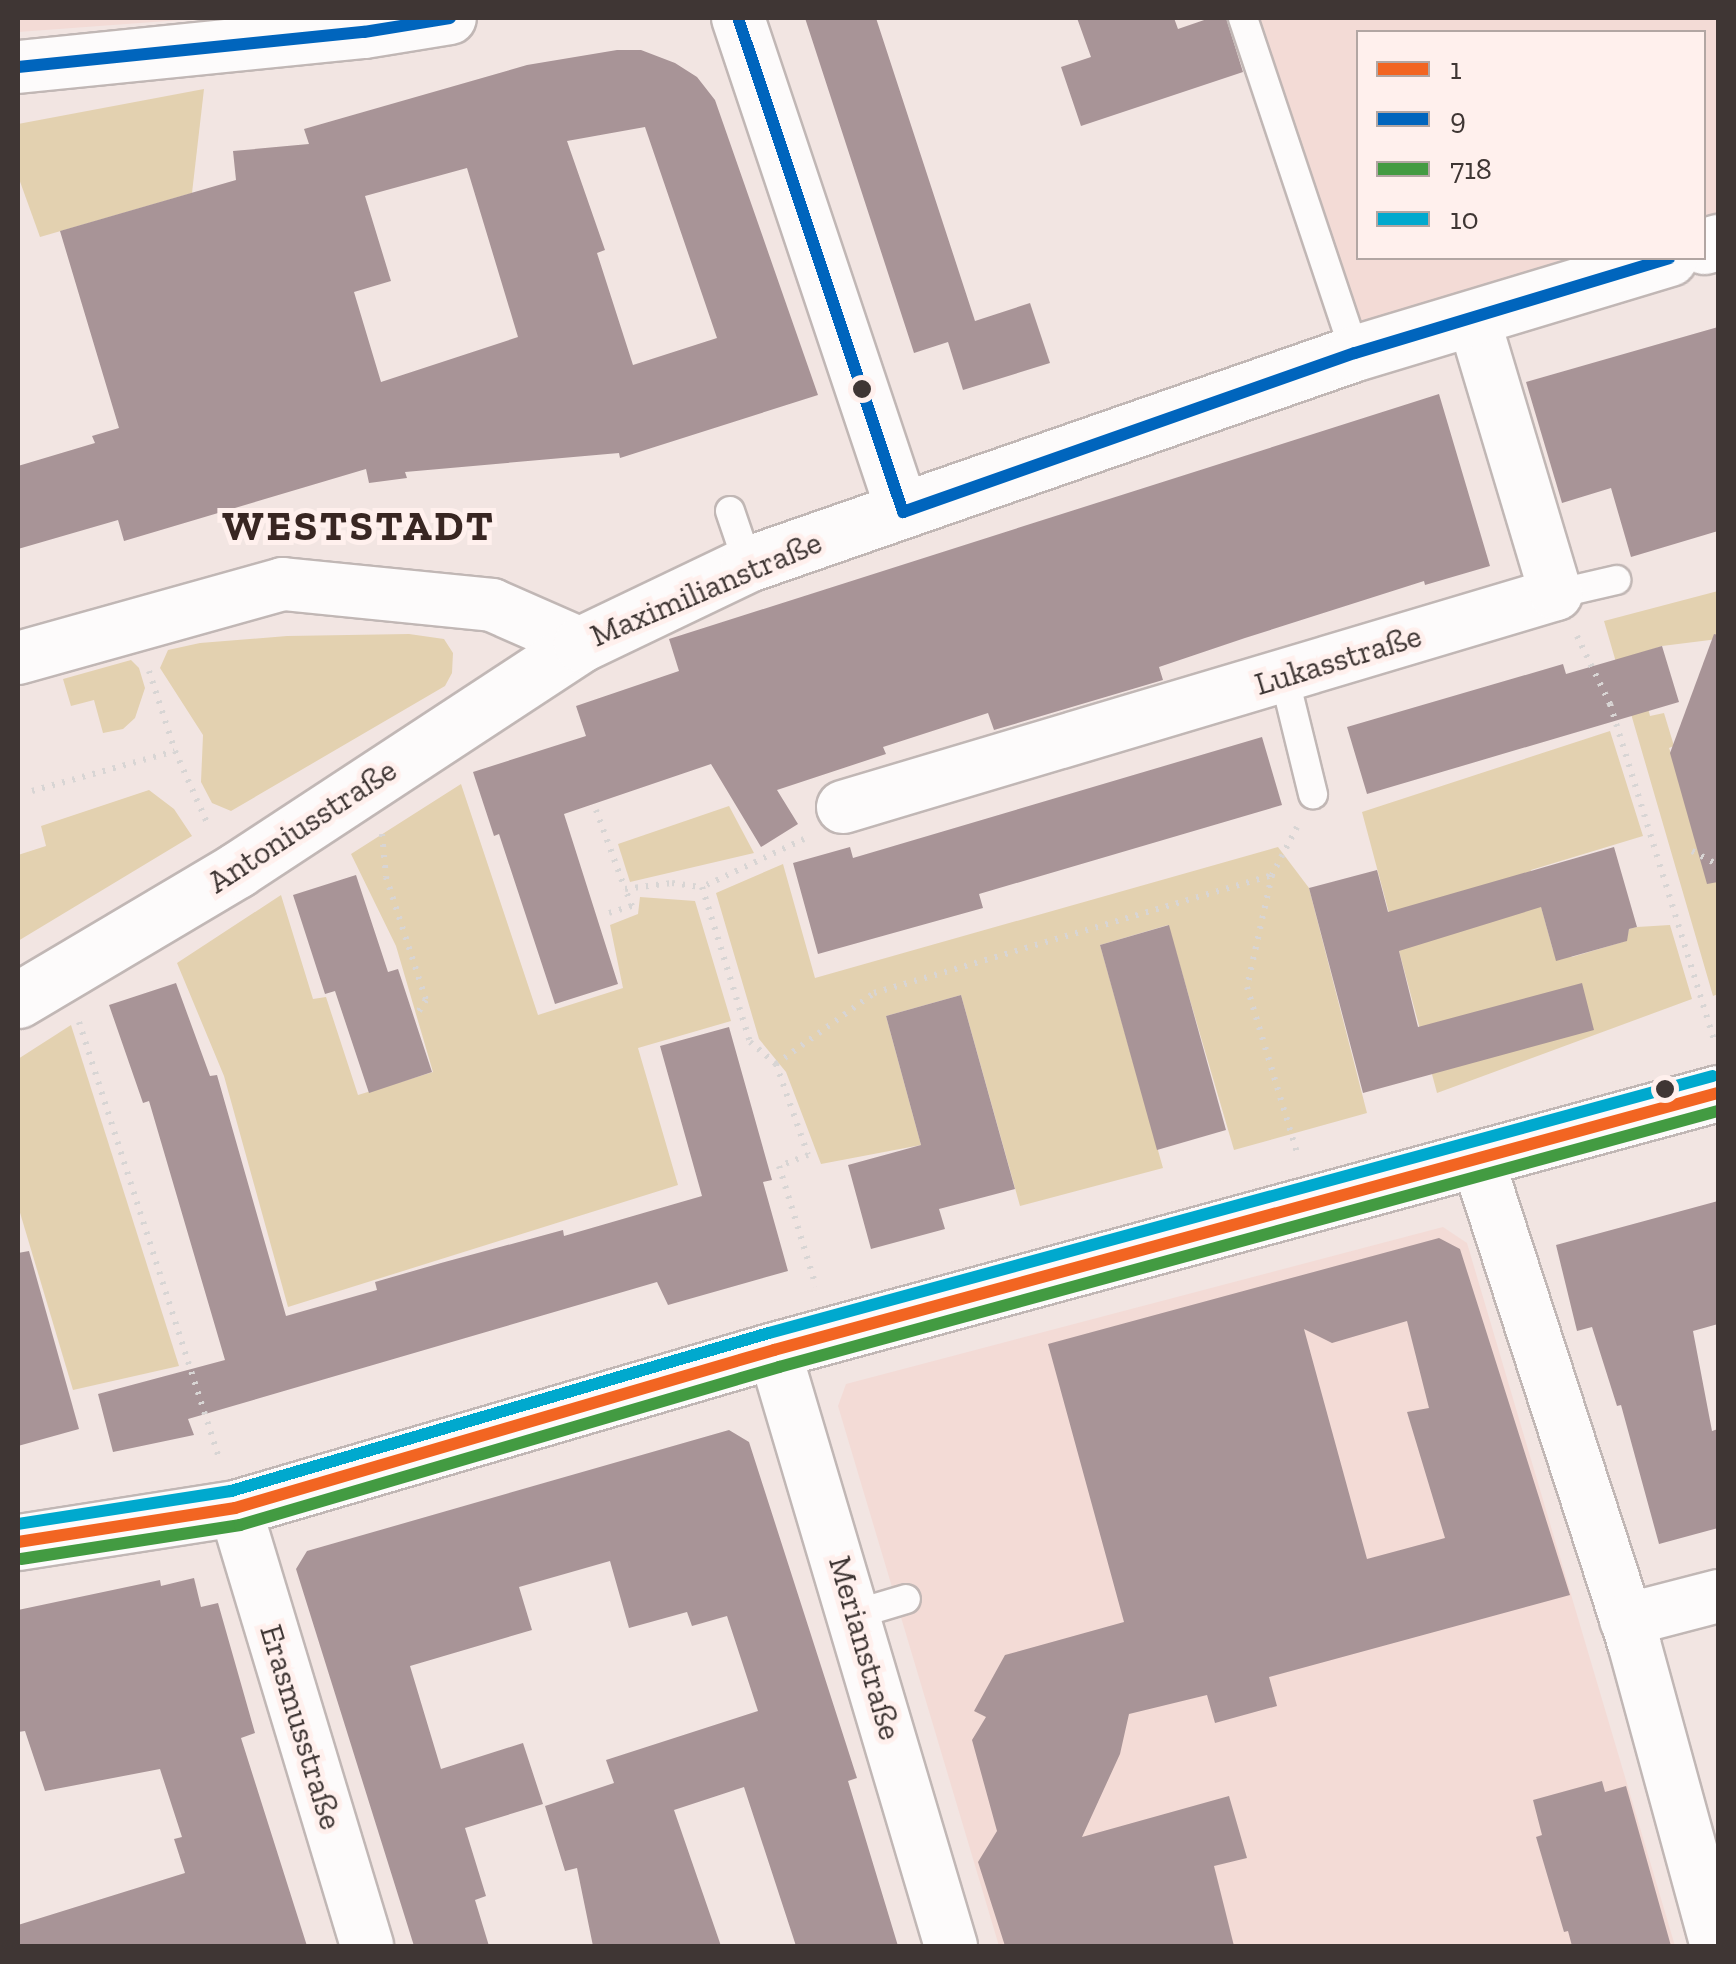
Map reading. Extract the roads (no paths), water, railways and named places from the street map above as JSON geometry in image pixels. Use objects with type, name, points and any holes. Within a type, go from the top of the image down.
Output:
[{"type":"street","points":[[18,67],[364,32],[450,18]]},
{"type":"street","points":[[738,18],[903,512]]},
{"type":"street","name":"Maximilianstraße","points":[[18,658],[283,584],[492,604],[581,644],[748,564],[1355,352],[1662,260]]},
{"type":"street","points":[[1473,318],[1556,594]]},
{"type":"street","name":"Lukasstraße","points":[[843,807],[1556,594]]},
{"type":"street","name":"Antoniusstraße","points":[[18,1000],[237,870],[581,644]]},
{"type":"street","points":[[18,1542],[235,1508],[774,1350],[1718,1093]]},
{"type":"street","points":[[1477,1158],[1626,1620],[1681,1802],[1717,1946]]},
{"type":"street","name":"Merianstraße","points":[[774,1350],[856,1614],[951,1946]]},
{"type":"street","name":"Erasmusstraße","points":[[235,1508],[367,1946]]},
{"type":"street","points":[[1626,1620],[1718,1596]]},
{"type":"lane","points":[[1243,18],[1355,352]]},
{"type":"lane","points":[[730,511],[748,564]]},
{"type":"lane","points":[[1556,594],[1616,580]]},
{"type":"lane","points":[[1284,676],[1314,794]]},
{"type":"lane","points":[[856,1614],[906,1599]]},
{"type":"district","name":"WESTSTADT","points":[[359,526]]}]
